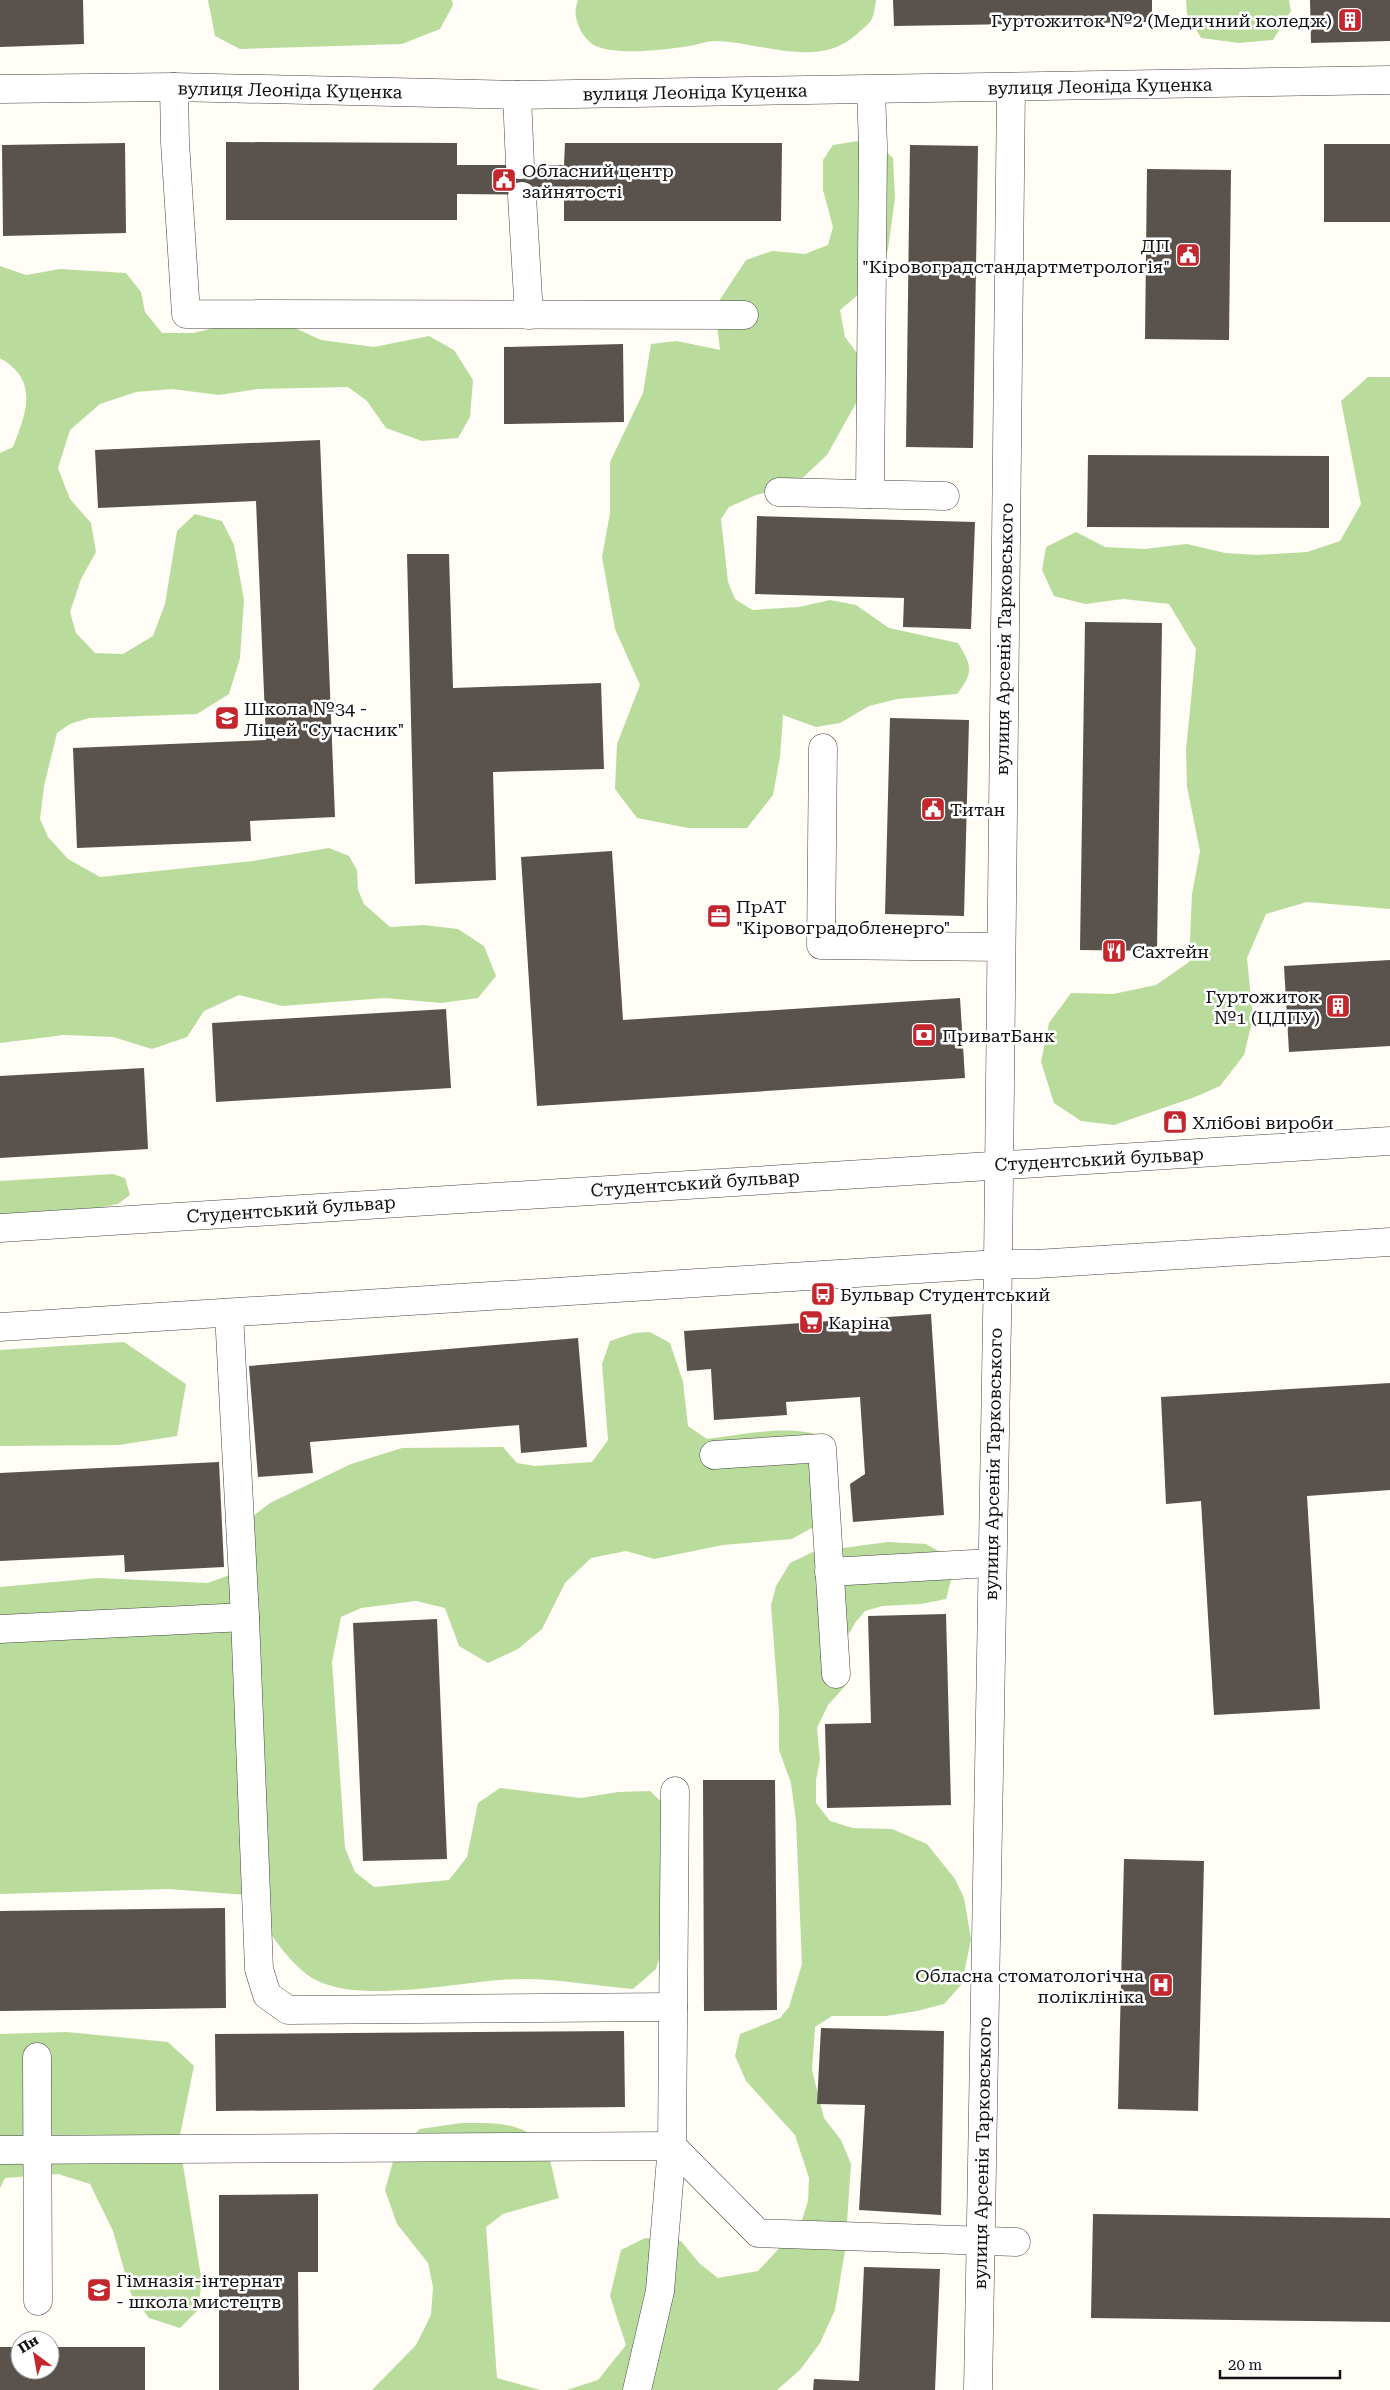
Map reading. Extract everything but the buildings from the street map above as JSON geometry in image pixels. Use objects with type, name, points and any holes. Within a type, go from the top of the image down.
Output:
[{"type":"street","name":"вулиця Леоніда Куценка","points":[[0,89],[174,87],[517,95],[1390,80]]},
{"type":"street","points":[[174,87],[175,142],[186,314],[744,315]]},
{"type":"street","name":"вулиця Арсенія Тарковського","points":[[978,2390],[991,1563],[998,1264],[1011,87]]},
{"type":"street","points":[[870,494],[873,156],[871,90]]},
{"type":"street","points":[[517,95],[520,165]]},
{"type":"street","points":[[522,196],[529,315]]},
{"type":"street","points":[[779,492],[945,496]]},
{"type":"street","points":[[823,748],[821,945],[1001,946]]},
{"type":"street","name":"Студентський бульвар","points":[[0,1228],[1390,1141]]},
{"type":"street","points":[[0,1327],[998,1264],[1036,1264],[1390,1242]]},
{"type":"street","points":[[229,1312],[245,1617],[259,1969],[266,1995],[288,2010],[673,2007]]},
{"type":"street","points":[[714,1456],[822,1448],[836,1674]]},
{"type":"street","points":[[829,1572],[991,1563]]},
{"type":"street","points":[[0,1630],[245,1617]]},
{"type":"street","points":[[637,2390],[660,2291],[672,2146],[675,1791]]},
{"type":"street","points":[[37,2057],[38,2301]]},
{"type":"street","points":[[0,2150],[672,2146],[758,2233],[1016,2242]]},
{"type":"green space","points":[[208,0],[452,0],[453,5],[440,29],[402,44],[240,49],[215,36]]},
{"type":"green space","points":[[578,0],[876,0],[871,20],[857,34],[842,45],[825,50],[807,52],[715,41],[656,50],[619,51],[598,47],[587,40],[581,32],[576,14]]},
{"type":"green space","points":[[1186,0],[1289,0],[1291,11],[1273,40],[1239,43],[1201,38],[1187,14]]},
{"type":"green space","points":[[858,141],[881,147],[893,158],[895,198],[888,249],[878,278],[840,310],[845,337],[865,364],[860,396],[827,455],[794,486],[756,495],[729,507],[721,519],[728,582],[735,599],[752,610],[799,607],[830,600],[856,605],[889,628],[958,643],[968,663],[968,674],[957,694],[897,699],[869,706],[840,723],[816,727],[783,715],[780,757],[773,795],[747,828],[688,828],[637,818],[615,789],[617,744],[640,685],[615,629],[602,557],[610,513],[610,462],[643,393],[651,344],[677,341],[720,350],[715,307],[746,260],[772,251],[805,254],[828,245],[833,227],[823,190],[823,160],[833,145]]},
{"type":"green space","points":[[0,266],[26,275],[60,269],[126,273],[141,292],[145,312],[162,333],[193,333],[235,323],[282,322],[321,340],[374,347],[429,336],[454,350],[473,380],[470,417],[458,438],[422,441],[386,428],[367,401],[348,387],[258,389],[219,395],[172,389],[136,392],[100,404],[70,430],[58,468],[70,499],[91,523],[96,552],[81,579],[70,612],[76,633],[95,653],[123,654],[153,636],[165,604],[177,531],[195,514],[222,521],[234,545],[244,600],[240,658],[229,694],[197,714],[89,718],[70,724],[57,733],[44,786],[40,819],[48,837],[68,859],[100,877],[253,861],[329,848],[349,856],[357,870],[358,890],[364,904],[390,927],[424,925],[458,929],[484,946],[496,976],[478,998],[441,1003],[385,998],[282,1006],[239,995],[204,1011],[187,1037],[152,1049],[113,1037],[64,1035],[0,1043],[0,453],[13,447],[22,422],[26,398],[25,387],[21,377],[13,367],[0,358]]},
{"type":"green space","points":[[1368,377],[1390,377],[1390,909],[1307,902],[1266,914],[1247,958],[1253,1018],[1244,1055],[1220,1086],[1195,1097],[1114,1125],[1081,1121],[1054,1103],[1041,1062],[1049,1023],[1071,993],[1113,994],[1156,985],[1189,962],[1192,894],[1200,851],[1187,787],[1186,750],[1196,649],[1169,604],[1123,599],[1085,604],[1054,596],[1042,570],[1046,547],[1076,532],[1105,547],[1144,549],[1187,544],[1225,553],[1256,555],[1307,552],[1340,541],[1361,504],[1341,401]]},
{"type":"green space","points":[[113,1174],[125,1178],[130,1195],[118,1204],[93,1209],[0,1216],[0,1181]]},
{"type":"green space","points":[[650,1332],[670,1343],[683,1382],[688,1426],[707,1439],[767,1431],[797,1431],[827,1437],[838,1475],[833,1504],[817,1525],[792,1539],[723,1545],[654,1559],[626,1551],[591,1558],[565,1583],[542,1629],[518,1649],[488,1663],[459,1646],[445,1608],[416,1601],[361,1608],[341,1617],[332,1662],[345,1848],[355,1872],[374,1887],[449,1880],[467,1857],[478,1803],[500,1788],[581,1798],[618,1792],[650,1791],[672,1812],[670,1924],[656,1969],[633,1989],[528,1979],[381,1991],[352,1990],[326,1984],[305,1973],[296,1965],[272,1936],[246,1895],[169,1889],[0,1894],[0,1587],[98,1578],[208,1583],[232,1574],[247,1521],[270,1503],[351,1464],[402,1448],[503,1447],[517,1463],[535,1466],[592,1462],[608,1440],[602,1364],[610,1341],[634,1333]]},
{"type":"green space","points":[[124,1342],[186,1384],[177,1436],[119,1445],[0,1446],[0,1350]]},
{"type":"green space","points":[[888,1542],[926,1544],[945,1555],[951,1580],[946,1599],[921,1604],[882,1606],[865,1611],[855,1623],[846,1639],[848,1655],[846,1685],[828,1705],[817,1728],[820,1760],[816,1780],[816,1803],[830,1821],[853,1828],[892,1829],[927,1844],[955,1879],[964,1898],[971,1939],[962,1984],[944,2004],[886,2016],[832,2016],[815,2027],[812,2070],[824,2118],[841,2140],[851,2164],[845,2251],[835,2310],[820,2343],[800,2370],[777,2390],[567,2390],[598,2380],[626,2345],[610,2296],[621,2250],[645,2238],[681,2241],[699,2263],[718,2278],[758,2271],[800,2226],[808,2201],[809,2178],[795,2135],[746,2081],[735,2056],[740,2034],[780,2018],[789,2007],[802,1964],[796,1821],[791,1783],[779,1750],[779,1711],[771,1605],[776,1586],[790,1563],[813,1552]]},
{"type":"green space","points":[[67,2032],[168,2042],[194,2066],[179,2140],[202,2283],[197,2311],[180,2328],[149,2318],[131,2294],[113,2231],[90,2184],[58,2174],[5,2178],[0,2188],[0,2034]]},
{"type":"green space","points":[[461,2123],[496,2124],[518,2128],[537,2140],[545,2149],[550,2159],[559,2198],[503,2214],[486,2227],[497,2378],[540,2390],[372,2390],[416,2345],[431,2315],[433,2287],[428,2263],[397,2224],[385,2190],[396,2151],[420,2129]]},
{"type":"place","name":"Гуртожиток №2 (Медичний коледж)","points":[[1350,20]]},
{"type":"place","name":"Обласний центр зайнятості","points":[[504,180]]},
{"type":"place","name":"ДП \"Кіровоградстандартметрологія\"","points":[[1188,255]]},
{"type":"place","name":"Школа №34 - Ліцей \"Сучасник\"","points":[[227,718]]},
{"type":"place","name":"Титан","points":[[933,809]]},
{"type":"place","name":"ПрАТ \"Кіровоградобленерго\"","points":[[719,916]]},
{"type":"place","name":"Сахтейн","points":[[1114,951]]},
{"type":"place","name":"Гуртожиток №1 (ЦДПУ)","points":[[1338,1006]]},
{"type":"place","name":"ПриватБанк","points":[[924,1035]]},
{"type":"place","name":"Хлібові вироби","points":[[1175,1122]]},
{"type":"place","name":"Бульвар Студентський","points":[[823,1294]]},
{"type":"place","name":"Каріна","points":[[811,1322]]},
{"type":"place","name":"Обласна стоматологічна поліклініка","points":[[1161,1985]]},
{"type":"place","name":"Гімназія-інтернат - школа мистецтв","points":[[99,2290]]}]
